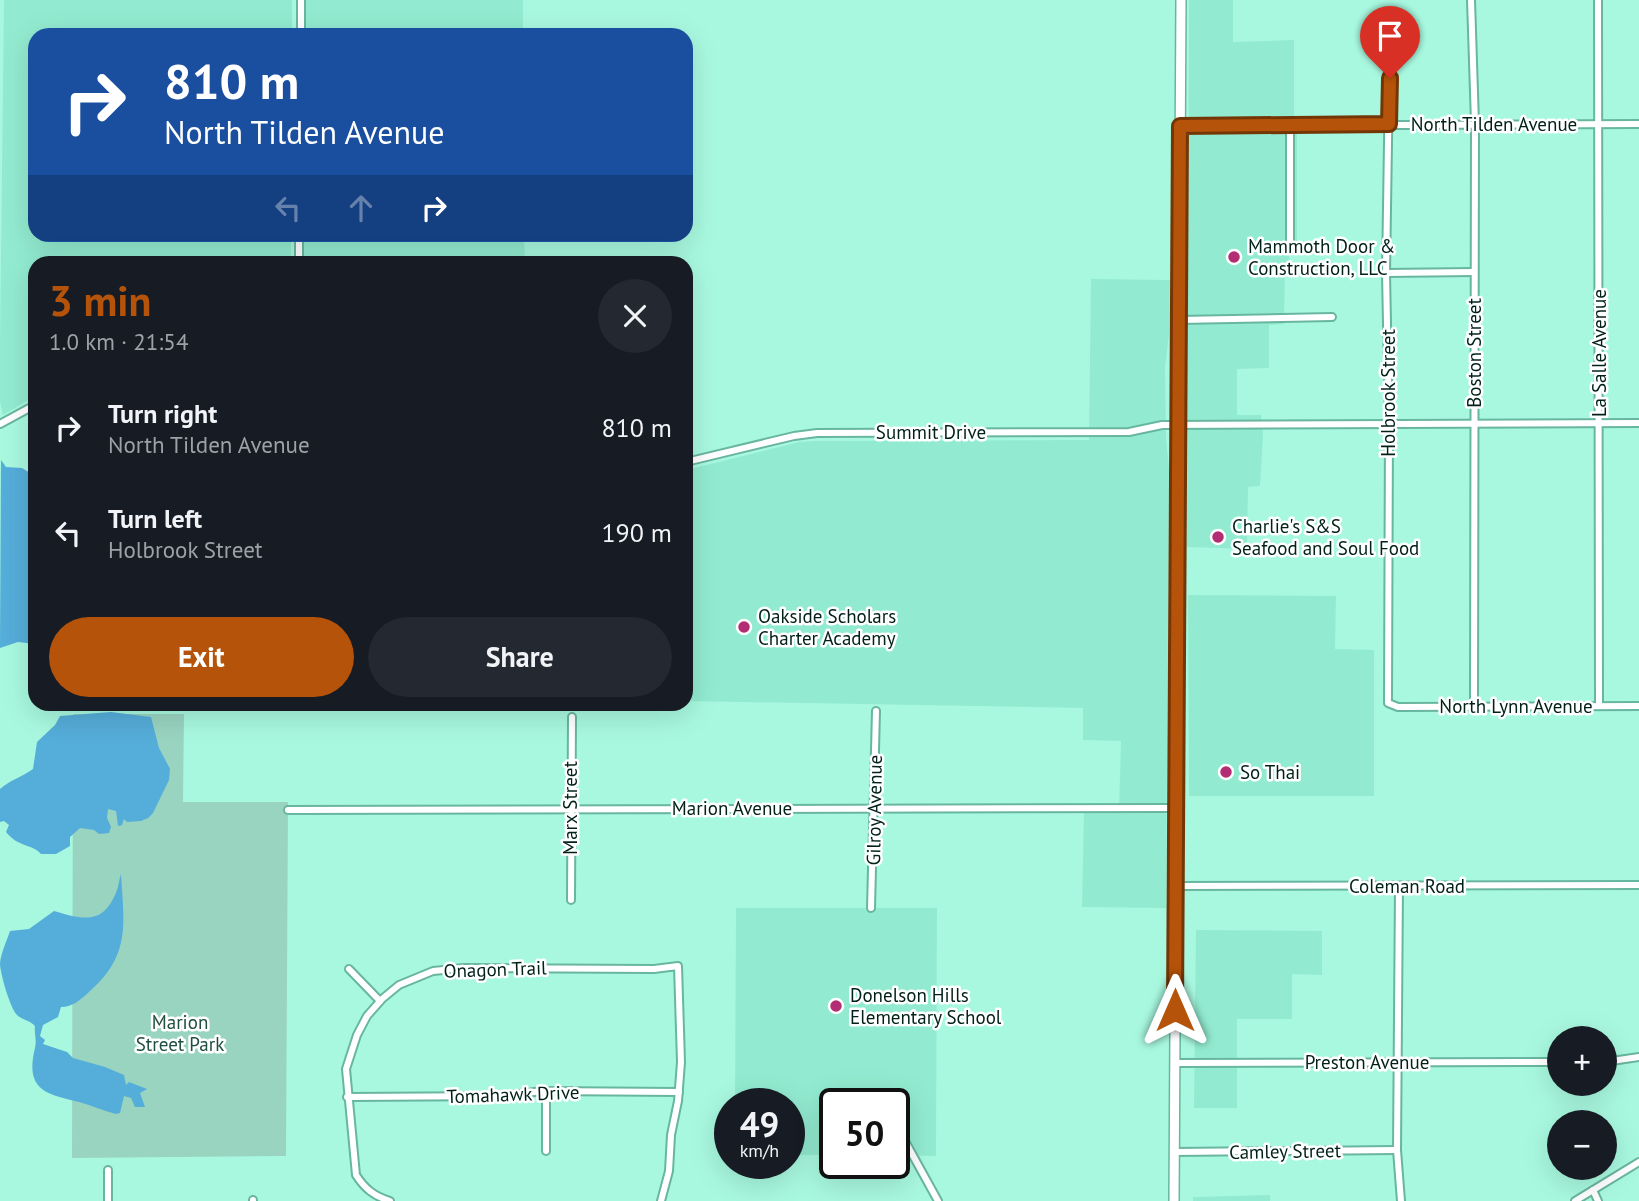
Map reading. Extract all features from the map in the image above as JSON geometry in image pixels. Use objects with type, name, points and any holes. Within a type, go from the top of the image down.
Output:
[{"type":"main road","points":[[1174,1201],[1181,0]]},
{"type":"street","points":[[301,0],[301,28]]},
{"type":"street","name":"Boston Street","points":[[1471,0],[1475,123],[1474,705]]},
{"type":"street","name":"La Salle Avenue","points":[[1598,0],[1599,706]]},
{"type":"street","name":"Holbrook Street","points":[[1390,78],[1387,689],[1388,703],[1392,706]]},
{"type":"street","name":"North Tilden Avenue","points":[[1180,126],[1639,124]]},
{"type":"street","points":[[1290,125],[1290,242]]},
{"type":"street","points":[[1387,273],[1474,272]]},
{"type":"street","points":[[1179,320],[1332,317]]},
{"type":"street","points":[[0,424],[28,409]]},
{"type":"street","name":"Summit Drive","points":[[693,460],[793,436],[817,433],[1129,432],[1161,425],[1639,423]]},
{"type":"street","name":"North Lynn Avenue","points":[[1392,706],[1639,706]]},
{"type":"street","name":"Gilroy Avenue","points":[[871,908],[876,712]]},
{"type":"street","name":"Marx Street","points":[[570,900],[572,716]]},
{"type":"street","name":"Marion Avenue","points":[[288,810],[1176,808]]},
{"type":"street","name":"Coleman Road","points":[[1176,886],[1639,885]]},
{"type":"street","points":[[1399,886],[1396,1062],[1397,1150],[1401,1201]]},
{"type":"street","name":"Onagon Trail","points":[[390,1201],[370,1191],[356,1175],[346,1069],[350,1049],[368,1016],[380,1001],[399,985],[433,971],[464,968],[654,969],[678,966],[679,1092]]},
{"type":"street","points":[[349,969],[380,1001]]},
{"type":"street","points":[[1617,1060],[1639,1057]]},
{"type":"street","name":"Preston Avenue","points":[[1175,1063],[1547,1062]]},
{"type":"street","points":[[545,1091],[546,1151]]},
{"type":"street","name":"Tomahawk Drive","points":[[347,1097],[505,1096],[545,1091],[679,1092]]},
{"type":"street","points":[[660,1201],[669,1171],[671,1135],[679,1092]]},
{"type":"street","points":[[910,1150],[938,1201]]},
{"type":"street","name":"Camley Street","points":[[1174,1152],[1397,1150]]},
{"type":"street","points":[[1575,1201],[1639,1162]]},
{"type":"street","points":[[108,1170],[108,1201]]},
{"type":"street","points":[[1593,1190],[1598,1201]]},
{"type":"shaded area","points":[[4,0],[292,0],[292,28],[28,28],[28,242],[291,242],[291,256],[28,256],[28,400],[3,415],[0,402]]},
{"type":"shaded area","points":[[305,0],[523,0],[523,28],[305,28]]},
{"type":"shaded area","points":[[1189,0],[1233,0],[1233,42],[1294,40],[1297,251],[1289,251],[1290,268],[1285,268],[1284,324],[1269,325],[1269,368],[1237,369],[1237,415],[1261,415],[1263,434],[1260,486],[1248,487],[1247,549],[1187,547]]},
{"type":"shaded area","points":[[303,242],[524,242],[525,256],[303,256]]},
{"type":"shaded area","points":[[1091,279],[1170,280],[1165,368],[1169,469],[1166,908],[1082,907],[1084,812],[1119,811],[1121,741],[1083,740],[1083,708],[693,701],[693,468],[799,442],[1089,440]]},
{"type":"shaded area","points":[[1,460],[6,467],[22,468],[28,472],[28,643],[18,642],[0,648]]},
{"type":"shaded area","points":[[1188,595],[1336,596],[1335,649],[1374,650],[1374,796],[1189,796]]},
{"type":"shaded area","points":[[111,712],[151,717],[159,748],[170,769],[169,780],[153,813],[141,821],[127,822],[124,819],[122,825],[118,826],[116,811],[108,809],[107,818],[111,827],[109,833],[99,834],[94,830],[80,828],[70,837],[70,846],[56,854],[41,854],[11,837],[6,832],[9,825],[4,821],[0,822],[0,789],[33,769],[37,742],[55,725],[60,716]]},
{"type":"shaded area","points":[[121,874],[122,938],[112,965],[83,998],[61,1007],[58,1017],[43,1025],[40,1036],[45,1040],[43,1044],[67,1052],[73,1058],[124,1075],[126,1085],[129,1082],[147,1089],[140,1093],[145,1107],[135,1107],[131,1098],[124,1096],[120,1113],[116,1114],[56,1096],[35,1081],[35,1026],[14,1011],[0,963],[10,931],[29,929],[54,911],[84,918],[99,914],[112,901]]},
{"type":"shaded area","name":"Donelson Hills Elementary School","points":[[736,908],[937,908],[936,1156],[910,1155],[910,1088],[819,1088],[819,1155],[805,1155],[805,1088],[735,1088]]},
{"type":"shaded area","points":[[1196,930],[1322,931],[1322,975],[1292,974],[1292,1019],[1237,1019],[1237,1108],[1194,1108]]},
{"type":"shaded area","points":[[1270,1195],[1270,1201],[1193,1201],[1193,1197]]},
{"type":"green space","name":"Marion Street Park","points":[[73,714],[184,714],[183,802],[288,802],[286,1156],[72,1158]]},
{"type":"place","name":"Mammoth Door & Construction, LLC","points":[[1234,257]]},
{"type":"place","name":"Charlie's S&S Seafood and Soul Food","points":[[1218,537]]},
{"type":"place","name":"Oakside Scholars Charter Academy","points":[[744,627]]},
{"type":"place","name":"So Thai","points":[[1226,772]]},
{"type":"place","name":"Donelson Hills Elementary School","points":[[836,1006]]},
{"type":"route","points":[[1175,1010],[1180,126],[1389,124],[1390,78]]}]
